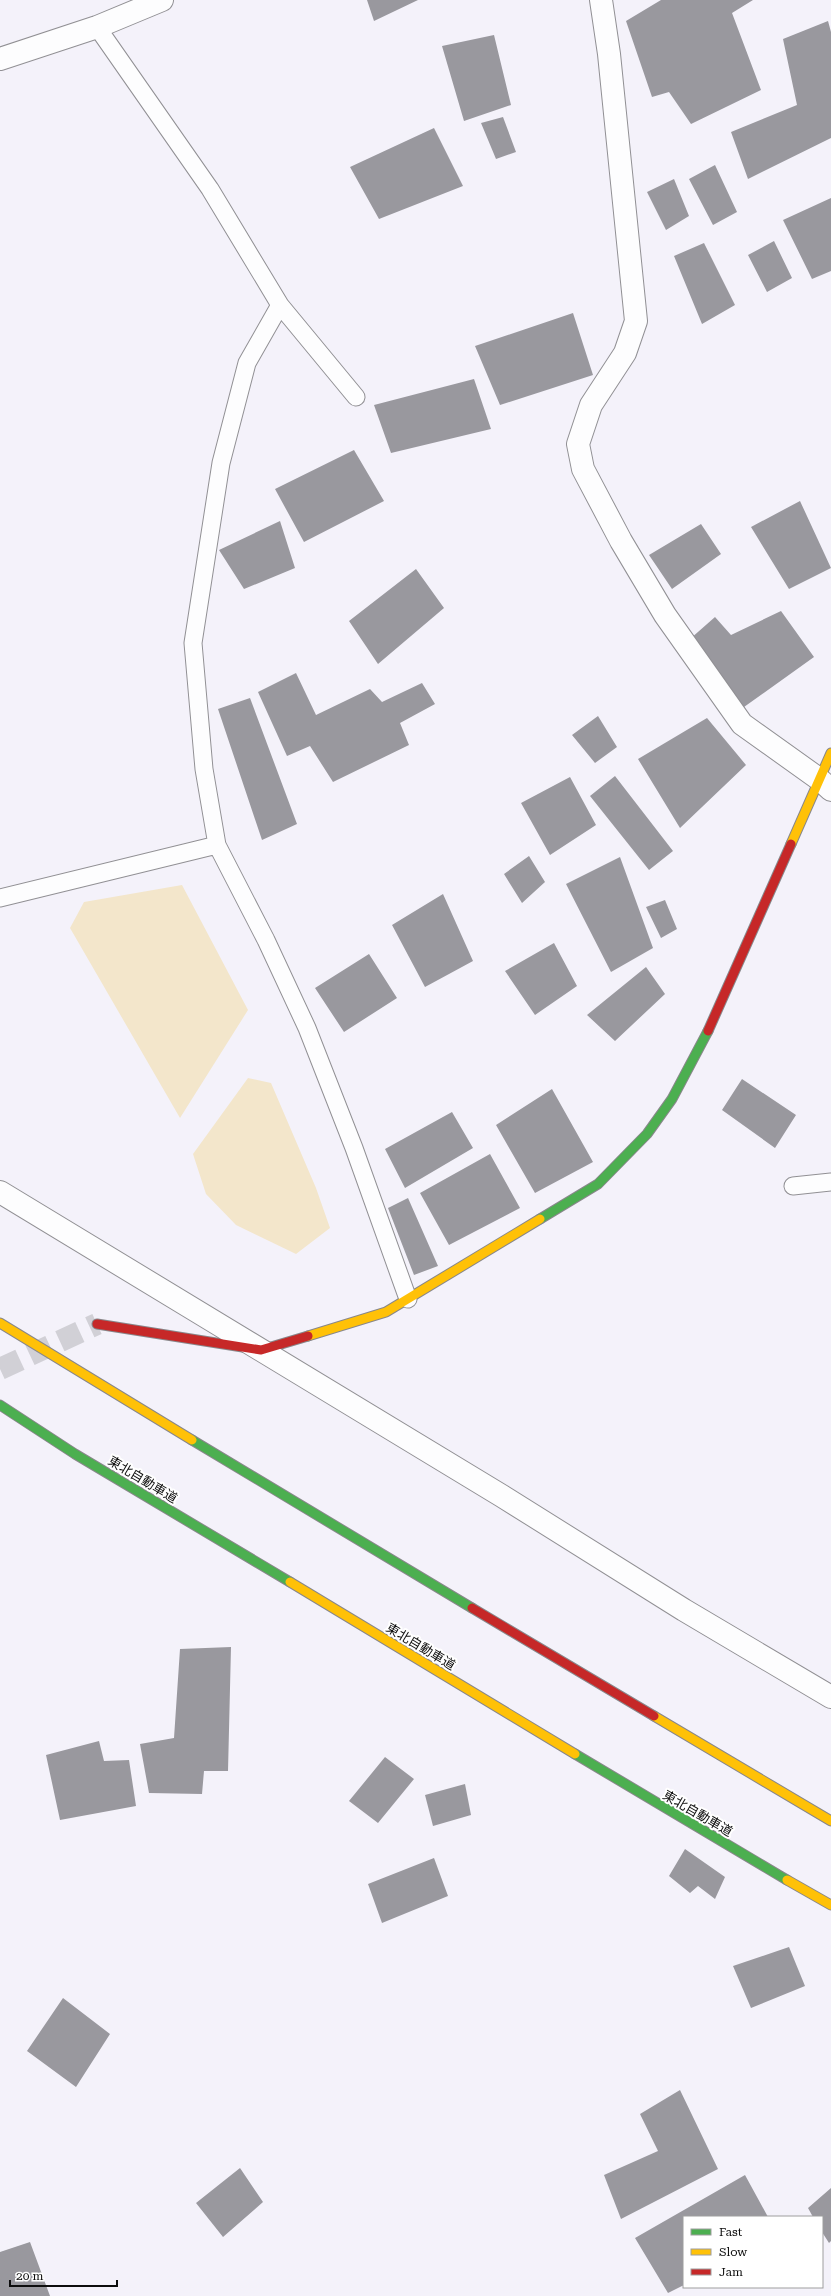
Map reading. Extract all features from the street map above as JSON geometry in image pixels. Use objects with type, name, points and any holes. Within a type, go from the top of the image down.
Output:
[{"type":"main road","points":[[97,1324],[261,1350],[386,1312],[598,1184],[647,1134],[672,1099],[714,1019],[825,785],[831,753]]},
{"type":"main road","points":[[0,1324],[831,1821]]},
{"type":"main road","name":"東北自動車道","points":[[0,1405],[75,1454],[338,1610],[671,1813],[831,1904]]},
{"type":"street","points":[[0,59],[97,27],[162,0]]},
{"type":"street","points":[[601,0],[609,54],[636,321],[625,353],[591,406],[578,444],[583,469],[621,541],[665,615],[742,724],[825,785]]},
{"type":"street","points":[[0,1192],[261,1350],[684,1610],[831,1697]]},
{"type":"lane","points":[[97,27],[210,190],[280,305],[356,397]]},
{"type":"lane","points":[[280,305],[247,362],[221,463],[193,643],[204,769],[217,845],[266,940],[307,1028],[354,1148],[408,1299]]},
{"type":"lane","points":[[0,898],[217,845]]},
{"type":"lane","points":[[793,1186],[831,1182]]},
{"type":"shaded area","points":[[182,885],[248,1010],[180,1118],[70,928],[84,902]]},
{"type":"shaded area","points":[[248,1078],[271,1083],[316,1188],[330,1228],[296,1254],[236,1225],[206,1194],[193,1154]]},
{"type":"building","points":[[367,0],[418,0],[374,21]]},
{"type":"building","points":[[661,0],[753,0],[732,13],[761,90],[691,124],[669,92],[652,97],[626,21]]},
{"type":"building","points":[[828,21],[831,32],[831,138],[748,179],[731,132],[797,105],[783,39]]},
{"type":"building","points":[[494,35],[511,105],[464,121],[442,46]]},
{"type":"building","points":[[503,117],[516,152],[496,159],[481,123]]},
{"type":"building","points":[[434,128],[463,186],[379,219],[350,167]]},
{"type":"building","points":[[715,165],[737,212],[713,225],[689,179]]},
{"type":"building","points":[[674,179],[689,216],[666,230],[647,192]]},
{"type":"building","points":[[831,198],[831,271],[812,279],[783,220]]},
{"type":"building","points":[[774,241],[792,278],[767,292],[748,255]]},
{"type":"building","points":[[704,243],[735,305],[702,324],[674,256]]},
{"type":"building","points":[[573,313],[593,375],[500,405],[475,346]]},
{"type":"building","points":[[474,379],[491,429],[391,453],[374,405]]},
{"type":"building","points":[[354,450],[384,501],[304,542],[275,489]]},
{"type":"building","points":[[800,501],[831,568],[789,589],[751,527]]},
{"type":"building","points":[[280,521],[295,568],[244,589],[219,550]]},
{"type":"building","points":[[701,524],[721,554],[672,589],[649,555]]},
{"type":"building","points":[[416,569],[444,608],[378,664],[349,621]]},
{"type":"building","points":[[781,611],[814,657],[744,707],[690,639],[715,617],[731,635]]},
{"type":"building","points":[[296,673],[316,715],[370,689],[382,702],[422,683],[435,704],[400,723],[409,745],[333,782],[310,746],[287,756],[258,692]]},
{"type":"building","points":[[250,698],[297,824],[262,840],[218,709]]},
{"type":"building","points":[[598,716],[617,747],[595,763],[572,735]]},
{"type":"building","points":[[707,718],[746,765],[680,828],[638,759]]},
{"type":"building","points":[[615,776],[673,851],[649,870],[590,796]]},
{"type":"building","points":[[570,777],[596,825],[550,855],[521,803]]},
{"type":"building","points":[[529,856],[545,882],[522,903],[504,874]]},
{"type":"building","points":[[620,857],[653,948],[611,972],[566,884]]},
{"type":"building","points":[[443,894],[473,961],[425,987],[392,925]]},
{"type":"building","points":[[665,900],[677,929],[661,938],[646,907]]},
{"type":"building","points":[[554,943],[577,986],[535,1015],[505,971]]},
{"type":"building","points":[[369,954],[397,998],[344,1032],[315,988]]},
{"type":"building","points":[[646,967],[665,994],[615,1041],[587,1015]]},
{"type":"building","points":[[742,1079],[796,1115],[775,1148],[722,1110]]},
{"type":"building","points":[[552,1089],[593,1162],[535,1193],[496,1125]]},
{"type":"building","points":[[452,1112],[473,1148],[405,1188],[385,1149]]},
{"type":"building","points":[[490,1154],[520,1208],[449,1245],[420,1193]]},
{"type":"building","points":[[408,1198],[438,1266],[414,1275],[388,1208]]},
{"type":"building","points":[[231,1647],[228,1771],[204,1771],[202,1794],[149,1793],[140,1744],[174,1738],[180,1649]]},
{"type":"building","points":[[99,1741],[104,1761],[129,1760],[136,1806],[60,1820],[46,1755]]},
{"type":"building","points":[[385,1757],[414,1779],[378,1823],[349,1801]]},
{"type":"building","points":[[465,1784],[471,1815],[433,1826],[425,1795]]},
{"type":"building","points":[[685,1849],[725,1877],[715,1899],[698,1886],[690,1893],[669,1876]]},
{"type":"building","points":[[434,1858],[448,1896],[382,1923],[368,1884]]},
{"type":"building","points":[[789,1947],[805,1986],[751,2008],[733,1966]]},
{"type":"building","points":[[63,1998],[110,2034],[76,2087],[27,2051]]},
{"type":"building","points":[[680,2090],[718,2169],[621,2219],[604,2175],[658,2151],[640,2114]]},
{"type":"building","points":[[240,2168],[263,2202],[223,2237],[196,2203]]},
{"type":"building","points":[[745,2175],[767,2216],[683,2216],[683,2286],[668,2293],[635,2238]]},
{"type":"building","points":[[831,2188],[831,2241],[829,2243],[823,2234],[823,2216],[812,2216],[808,2208]]},
{"type":"building","points":[[30,2242],[50,2296],[0,2296],[0,2252]]},
{"type":"tunnel","points":[[0,1369],[97,1324]]},
{"type":"traffic: fast","points":[[540,1219],[598,1184],[647,1134],[672,1099],[708,1031]]},
{"type":"traffic: fast","points":[[0,1405],[75,1454],[290,1582]]},
{"type":"traffic: fast","points":[[192,1440],[472,1608]]},
{"type":"traffic: fast","points":[[575,1754],[787,1880]]},
{"type":"traffic: slow","points":[[791,844],[831,753]]},
{"type":"traffic: slow","points":[[308,1336],[386,1312],[540,1219]]},
{"type":"traffic: slow","points":[[0,1323],[192,1440]]},
{"type":"traffic: slow","points":[[290,1582],[575,1754]]},
{"type":"traffic: slow","points":[[654,1716],[831,1821]]},
{"type":"traffic: slow","points":[[787,1880],[831,1905]]},
{"type":"traffic: jam","points":[[708,1031],[791,844]]},
{"type":"traffic: jam","points":[[97,1324],[261,1350],[308,1336]]},
{"type":"traffic: jam","points":[[472,1608],[654,1716]]}]
